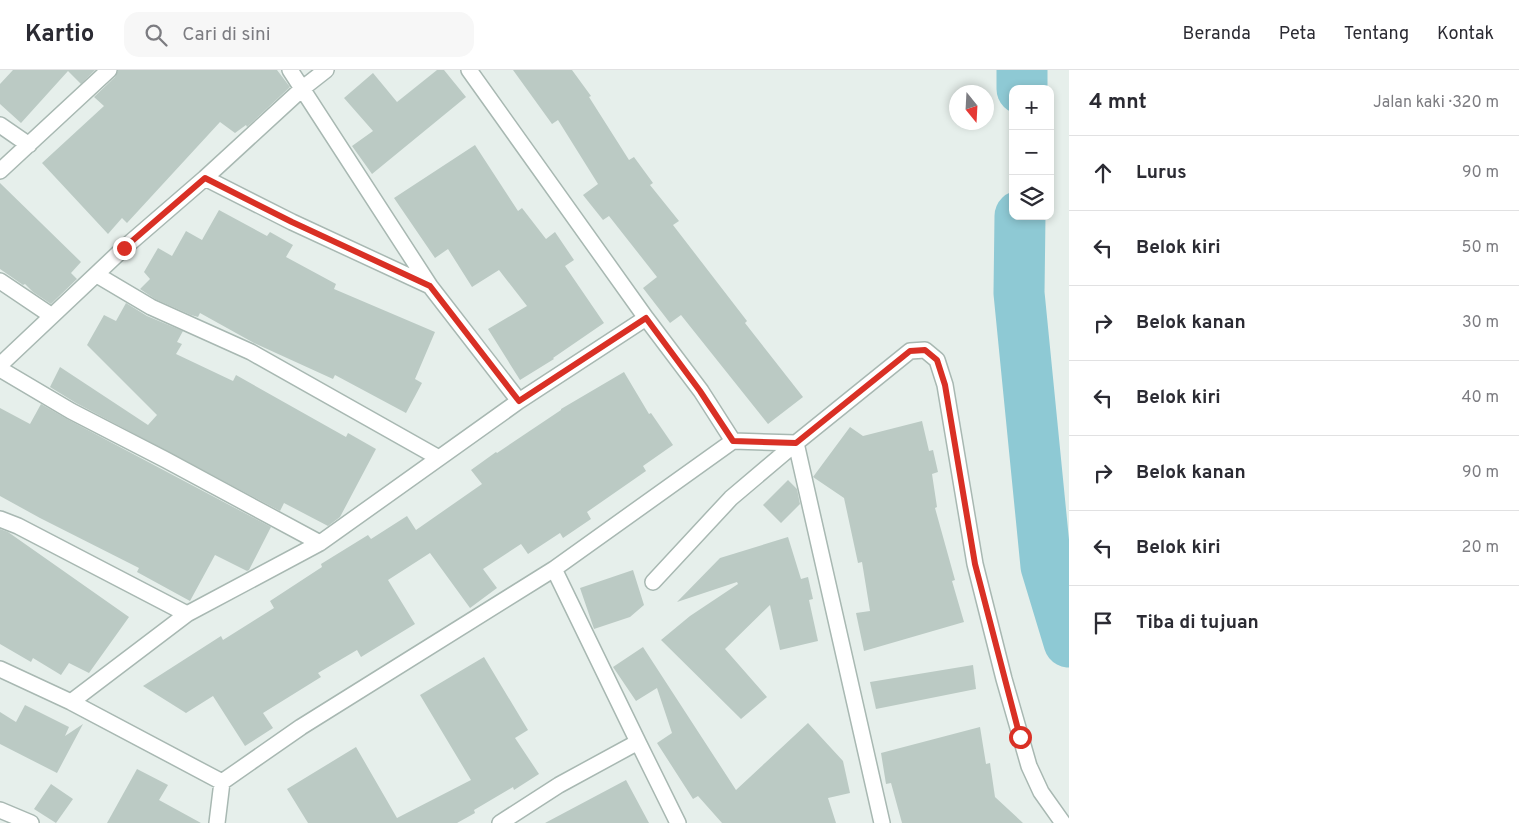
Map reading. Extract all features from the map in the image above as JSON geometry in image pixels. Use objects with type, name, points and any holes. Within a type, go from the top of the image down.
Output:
[{"type":"street","points":[[0,171],[109,70]]},
{"type":"street","points":[[290,70],[430,286],[519,401]]},
{"type":"street","points":[[0,365],[124,248],[205,178],[302,88],[326,70]]},
{"type":"street","points":[[469,70],[700,391],[733,441]]},
{"type":"street","points":[[0,125],[29,145]]},
{"type":"street","points":[[205,178],[292,222],[430,286]]},
{"type":"street","points":[[97,275],[151,307],[251,352],[439,458]]},
{"type":"street","points":[[0,281],[52,316]]},
{"type":"street","points":[[71,702],[187,614],[320,543],[519,401],[646,318]]},
{"type":"street","points":[[652,582],[731,498],[910,351],[925,350],[937,360],[945,385],[975,564],[1012,708],[1033,775],[1041,792],[1063,823]]},
{"type":"street","points":[[0,369],[71,411],[320,543]]},
{"type":"street","points":[[217,823],[222,782],[301,727],[554,569],[733,441],[796,443]]},
{"type":"street","points":[[796,443],[882,823]]},
{"type":"street","points":[[0,519],[18,526],[187,614]]},
{"type":"street","points":[[554,569],[678,823]]},
{"type":"street","points":[[0,669],[71,702],[222,782]]},
{"type":"street","points":[[501,823],[559,785],[638,742]]},
{"type":"street","points":[[0,810],[31,823]]},
{"type":"building","points":[[13,70],[95,70],[81,84],[68,71],[21,123],[0,104],[0,84]]},
{"type":"building","points":[[118,70],[277,70],[290,87],[247,127],[246,125],[235,133],[220,122],[127,223],[122,218],[108,234],[42,163],[104,106],[94,97],[115,77]]},
{"type":"building","points":[[437,70],[444,70],[466,97],[372,174],[352,146],[373,131],[344,98],[373,73],[397,102]]},
{"type":"building","points":[[513,70],[572,70],[591,96],[589,97],[629,160],[634,157],[653,183],[650,185],[679,221],[673,225],[747,321],[745,323],[803,397],[768,424],[681,315],[670,323],[643,288],[657,277],[609,216],[603,220],[583,195],[598,184],[558,120],[552,124]]},
{"type":"building","points":[[475,145],[518,211],[522,208],[546,239],[555,232],[574,260],[565,266],[604,323],[554,359],[520,380],[488,329],[527,306],[499,270],[472,287],[448,249],[435,258],[394,198]]},
{"type":"building","points":[[0,183],[81,262],[71,273],[77,279],[51,304],[25,284],[23,285],[0,269]]},
{"type":"building","points":[[219,210],[267,236],[270,232],[293,245],[286,257],[336,284],[334,289],[435,332],[415,379],[422,383],[406,413],[335,375],[333,379],[254,343],[200,313],[198,317],[191,315],[155,299],[140,289],[150,279],[144,272],[158,248],[172,256],[186,231],[202,240]]},
{"type":"building","points":[[126,303],[147,316],[183,331],[177,342],[182,344],[176,354],[233,381],[236,375],[346,437],[348,433],[376,449],[340,517],[328,526],[284,503],[280,511],[76,403],[50,387],[60,367],[148,425],[157,415],[87,345],[104,315],[116,321]]},
{"type":"building","points":[[624,372],[649,414],[651,413],[673,445],[643,466],[646,471],[587,512],[591,519],[563,538],[560,533],[528,554],[521,544],[483,569],[497,588],[470,608],[430,553],[388,580],[415,624],[361,657],[357,650],[318,673],[321,677],[263,713],[273,728],[245,746],[213,696],[186,713],[143,686],[221,636],[223,640],[274,608],[270,601],[322,567],[321,564],[368,535],[371,539],[407,516],[416,530],[482,484],[471,470],[561,409]]},
{"type":"building","points":[[41,404],[271,527],[249,570],[247,571],[215,555],[190,601],[137,572],[139,568],[0,496],[0,408],[30,424]]},
{"type":"building","points":[[922,421],[929,451],[933,450],[938,472],[932,474],[937,507],[935,508],[955,580],[952,581],[964,622],[864,651],[856,613],[870,611],[862,562],[858,563],[844,498],[813,477],[850,427],[863,436]]},
{"type":"building","points":[[788,480],[797,489],[800,504],[781,523],[763,505]]},
{"type":"building","points":[[0,529],[8,532],[129,617],[89,673],[69,663],[61,675],[33,658],[31,662],[0,644]]},
{"type":"building","points":[[788,537],[801,579],[808,577],[813,599],[809,600],[818,641],[780,650],[770,605],[725,649],[767,697],[741,719],[661,640],[690,616],[738,584],[737,582],[677,602],[720,558]]},
{"type":"building","points":[[633,570],[644,605],[630,617],[594,629],[580,588]]},
{"type":"building","points":[[643,647],[736,790],[808,723],[843,761],[850,793],[828,798],[836,823],[722,823],[698,796],[693,799],[657,743],[672,733],[657,688],[636,701],[613,667]]},
{"type":"building","points":[[484,657],[528,730],[515,738],[539,774],[514,790],[513,787],[474,810],[475,813],[457,823],[308,823],[287,789],[356,747],[397,818],[471,780],[420,695]]},
{"type":"building","points":[[973,665],[976,689],[876,709],[870,682]]},
{"type":"building","points":[[25,705],[69,727],[65,736],[83,724],[57,773],[0,744],[0,712],[16,722]]},
{"type":"building","points":[[980,727],[986,764],[990,763],[995,797],[1023,823],[902,823],[891,783],[886,784],[881,753]]},
{"type":"building","points":[[137,769],[168,785],[159,800],[201,823],[107,823]]},
{"type":"building","points":[[626,780],[649,823],[545,823]]},
{"type":"building","points":[[51,784],[73,799],[56,823],[34,809]]},
{"type":"waterway","points":[[1022,70],[1022,85]]},
{"type":"waterway","points":[[1020,220],[1019,293],[1046,566],[1069,642]]},
{"type":"route","points":[[124,248],[205,178],[292,222],[430,286],[519,401],[646,318],[700,391],[733,441],[796,443],[910,351],[925,350],[937,360],[945,385],[975,564],[1020,737]]}]
